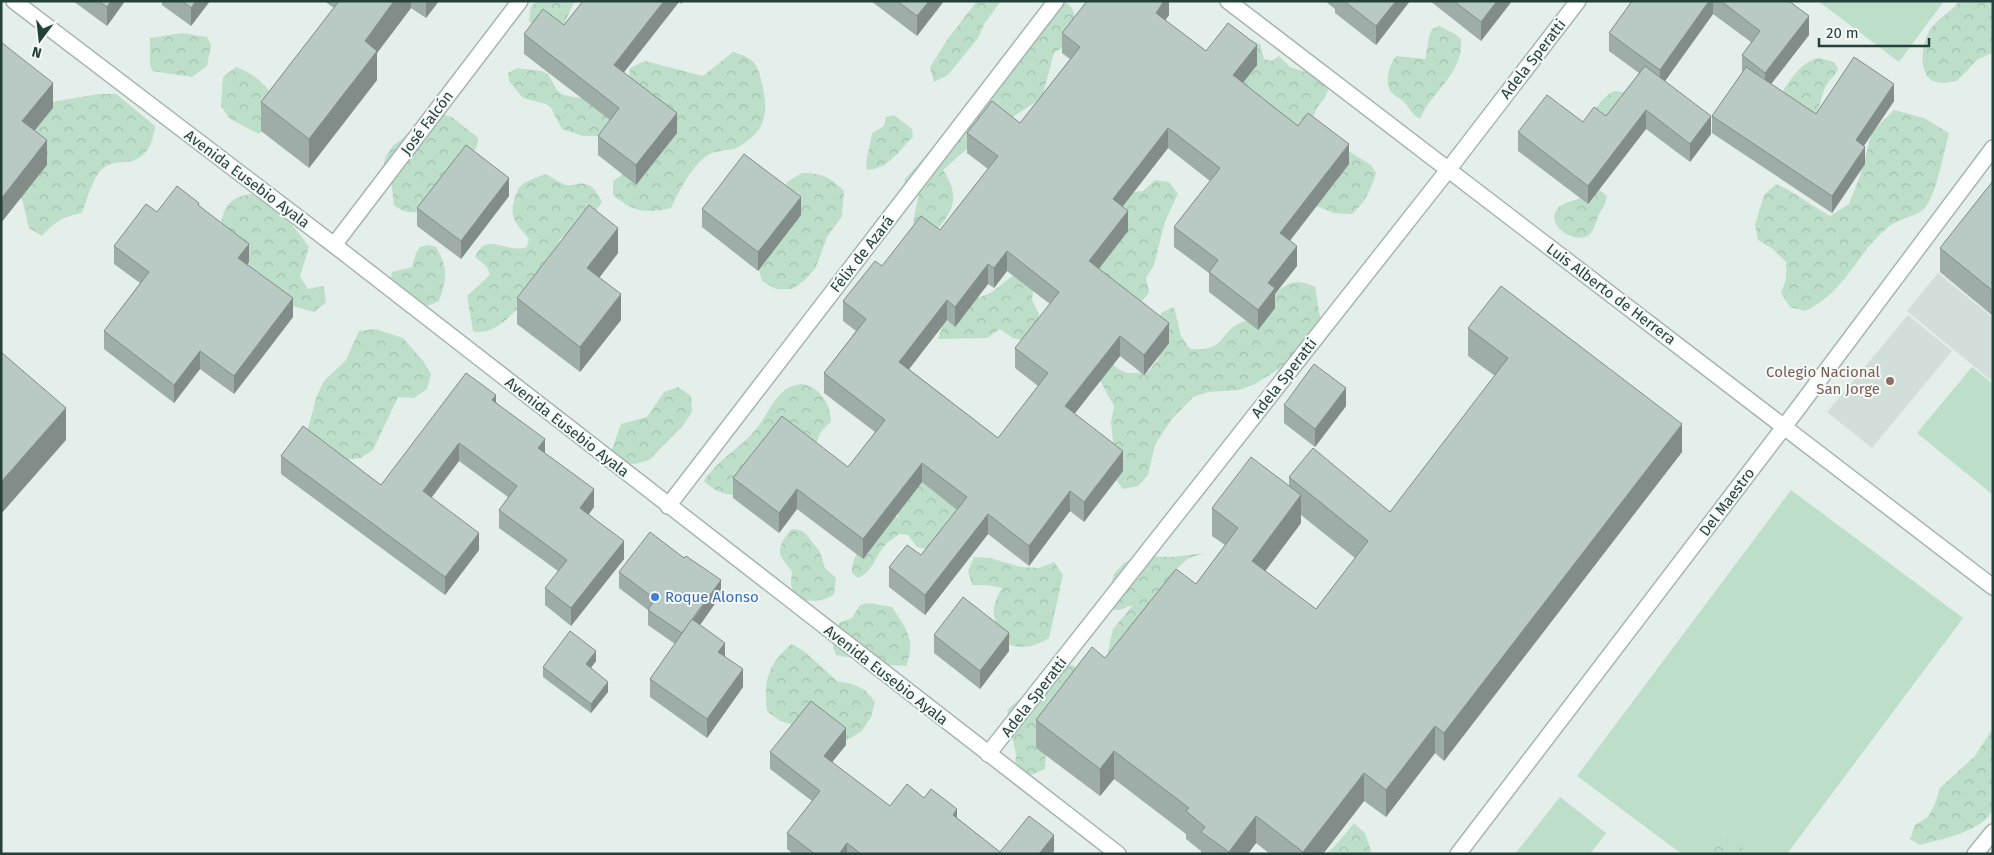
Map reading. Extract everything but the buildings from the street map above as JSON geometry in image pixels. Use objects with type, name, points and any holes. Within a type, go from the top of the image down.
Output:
[{"type":"street","name":"Avenida Eusebio Ayala","points":[[14,1],[334,245],[1118,854]]},
{"type":"street","name":"José Falcón","points":[[334,245],[520,1]]},
{"type":"street","name":"Félix de Azará","points":[[668,506],[1056,1]]},
{"type":"street","name":"Luis Alberto de Herrera","points":[[1228,1],[1993,587]]},
{"type":"street","name":"Adela Speratti","points":[[988,754],[1448,170],[1578,1]]},
{"type":"street","name":"Del Maestro","points":[[1458,854],[1784,427],[1993,148]]},
{"type":"street","points":[[1975,854],[1993,832]]},
{"type":"shaded area","points":[[1938,273],[1993,318],[1993,382],[1907,311]]},
{"type":"shaded area","name":"Colegio Nacional San Jorge","points":[[1908,315],[1952,351],[1872,448],[1827,412]]},
{"type":"green space","points":[[538,1],[575,1],[565,23],[560,29],[536,26],[529,21],[531,6]]},
{"type":"green space","points":[[977,1],[1001,1],[984,24],[978,38],[948,75],[934,82],[930,67],[947,40]]},
{"type":"green space","points":[[1063,1],[1072,9],[1075,27],[1067,44],[1054,53],[1042,98],[978,139],[943,170],[952,190],[952,206],[944,221],[931,238],[916,236],[913,222],[919,193],[903,193],[905,179]]},
{"type":"green space","points":[[1818,1],[1944,1],[1899,62]]},
{"type":"green space","points":[[1959,1],[1993,1],[1993,53],[1978,59],[1957,81],[1942,83],[1933,81],[1928,77],[1923,64],[1925,40],[1931,28]]},
{"type":"green space","points":[[1439,26],[1461,39],[1461,51],[1453,72],[1432,99],[1420,119],[1390,90],[1388,75],[1396,56],[1425,59],[1430,32]]},
{"type":"green space","points":[[182,33],[207,37],[211,45],[207,66],[192,77],[152,71],[150,63],[150,38]]},
{"type":"green space","points":[[1247,38],[1260,44],[1264,59],[1271,61],[1279,56],[1290,67],[1306,72],[1314,72],[1320,76],[1328,88],[1325,97],[1311,120],[1296,127],[1231,77]]},
{"type":"green space","points":[[733,52],[750,59],[756,66],[760,76],[765,98],[765,111],[762,124],[758,130],[749,140],[737,148],[715,152],[699,162],[681,187],[671,208],[647,211],[634,208],[620,201],[613,195],[613,181],[639,163],[628,84],[630,68],[645,61],[703,76]]},
{"type":"green space","points":[[1819,58],[1834,62],[1838,69],[1826,86],[1814,118],[1779,97],[1801,68]]},
{"type":"green space","points":[[236,67],[256,78],[272,94],[271,123],[259,134],[230,119],[221,106],[223,77]]},
{"type":"green space","points":[[517,68],[541,71],[548,74],[557,90],[563,95],[586,99],[612,118],[600,136],[583,136],[562,129],[551,108],[546,104],[523,98],[509,81],[508,73]]},
{"type":"green space","points":[[1614,91],[1631,93],[1632,101],[1581,134],[1599,104]]},
{"type":"green space","points":[[99,94],[116,94],[155,126],[150,145],[139,158],[133,161],[113,163],[104,167],[95,179],[82,213],[60,220],[42,236],[29,228],[18,183],[12,119],[51,102]]},
{"type":"green space","points":[[1894,110],[1924,118],[1949,133],[1936,184],[1928,203],[1924,209],[1896,222],[1876,238],[1840,284],[1819,303],[1805,311],[1790,307],[1781,293],[1786,279],[1786,262],[1773,249],[1758,240],[1755,225],[1764,195],[1776,184],[1830,216],[1849,204],[1860,176],[1872,132]]},
{"type":"green space","points":[[430,111],[452,117],[478,138],[477,146],[473,153],[417,212],[408,212],[394,205],[391,180],[386,173],[384,163],[386,156],[393,146],[422,123]]},
{"type":"green space","points":[[894,115],[912,129],[913,137],[888,163],[875,169],[867,170],[867,157],[872,133],[884,126],[886,117]]},
{"type":"green space","points":[[1350,152],[1371,165],[1376,173],[1364,200],[1352,214],[1334,213],[1313,205],[1341,155]]},
{"type":"green space","points":[[802,173],[825,177],[844,191],[842,216],[827,237],[816,267],[805,280],[792,289],[776,289],[762,281],[758,266],[787,182]]},
{"type":"green space","points":[[545,174],[566,185],[587,184],[596,191],[602,202],[584,223],[560,239],[556,251],[538,282],[513,314],[499,325],[486,331],[473,331],[467,296],[490,275],[487,267],[475,257],[485,245],[498,244],[519,249],[527,247],[529,239],[517,225],[513,216],[513,205],[521,186]]},
{"type":"green space","points":[[1155,180],[1169,182],[1178,194],[1165,221],[1154,265],[1146,278],[1149,293],[1100,350],[1116,367],[1132,373],[1149,371],[1159,358],[1158,328],[1161,313],[1174,307],[1181,336],[1190,349],[1210,348],[1216,345],[1234,326],[1244,321],[1258,318],[1281,289],[1288,284],[1296,282],[1315,287],[1320,317],[1318,332],[1298,357],[1255,384],[1240,390],[1208,392],[1193,397],[1172,419],[1155,445],[1148,475],[1138,486],[1123,489],[1113,476],[1111,422],[1114,406],[1057,303],[1034,284],[1032,300],[1039,314],[1038,329],[1030,342],[1013,338],[1000,329],[987,338],[938,339],[943,325],[965,304],[992,292],[1128,193],[1143,191]]},
{"type":"green space","points":[[1593,189],[1601,191],[1607,196],[1592,232],[1584,237],[1576,238],[1562,231],[1557,226],[1555,220],[1555,213],[1559,207],[1582,197]]},
{"type":"green space","points":[[251,194],[268,204],[283,217],[309,247],[300,276],[308,289],[324,286],[326,302],[314,312],[285,304],[219,240],[225,209],[234,200]]},
{"type":"green space","points":[[428,245],[436,247],[443,261],[445,280],[439,301],[426,306],[405,307],[388,296],[392,272],[412,267],[420,247]]},
{"type":"green space","points":[[375,329],[403,338],[423,361],[431,374],[427,389],[414,398],[398,397],[373,450],[361,458],[345,460],[305,439],[317,395],[324,381],[346,360],[359,331]]},
{"type":"green space","points":[[1972,367],[1993,384],[1993,495],[1917,433]]},
{"type":"green space","points":[[801,384],[807,385],[818,392],[829,408],[831,421],[820,433],[815,447],[740,495],[720,492],[708,485],[704,481],[710,473],[750,436],[781,393],[790,387]]},
{"type":"green space","points":[[678,387],[691,396],[692,412],[682,427],[649,460],[635,464],[621,463],[611,452],[621,424],[647,417],[664,392]]},
{"type":"green space","points":[[922,480],[960,510],[933,551],[917,547],[908,535],[899,534],[886,544],[868,571],[858,578],[852,573],[854,559],[878,520],[898,517],[899,502]]},
{"type":"green space","points":[[1791,490],[1963,618],[1787,854],[1682,854],[1577,776]]},
{"type":"green space","points":[[792,529],[800,530],[806,534],[820,552],[825,568],[836,578],[834,594],[829,597],[811,601],[795,594],[791,584],[792,571],[780,554],[784,539]]},
{"type":"green space","points":[[1204,553],[1189,558],[1176,569],[1103,674],[1113,629],[1133,605],[1119,610],[1104,610],[1114,574],[1124,563],[1139,556],[1172,557]]},
{"type":"green space","points":[[974,557],[990,558],[1021,567],[1039,568],[1054,562],[1063,575],[1049,638],[1028,647],[1005,644],[994,616],[997,597],[1002,588],[972,585],[968,571]]},
{"type":"green space","points":[[868,603],[892,607],[901,621],[910,641],[909,657],[906,666],[836,655],[833,647],[839,623],[852,618],[860,605]]},
{"type":"green space","points":[[791,644],[804,651],[837,681],[852,684],[865,690],[875,702],[871,717],[862,731],[849,739],[833,742],[809,729],[780,721],[767,711],[766,691],[769,674],[777,659]]},
{"type":"green space","points":[[1058,665],[1073,665],[1084,676],[1046,753],[1045,769],[1031,775],[1015,770],[1016,755],[1007,710]]},
{"type":"green space","points":[[1993,728],[1993,808],[1989,816],[1982,823],[1950,837],[1920,845],[1910,839],[1915,825],[1928,817],[1940,788],[1975,756]]},
{"type":"green space","points":[[1560,797],[1606,833],[1590,854],[1515,854]]},
{"type":"green space","points":[[1354,823],[1365,833],[1372,854],[1325,854],[1334,847]]},
{"type":"green space","points":[[1725,838],[1740,844],[1748,854],[1708,854],[1713,847]]},
{"type":"place","name":"Colegio Nacional San Jorge","points":[[1890,381]]},
{"type":"place","name":"Roque Alonso","points":[[655,597]]}]
